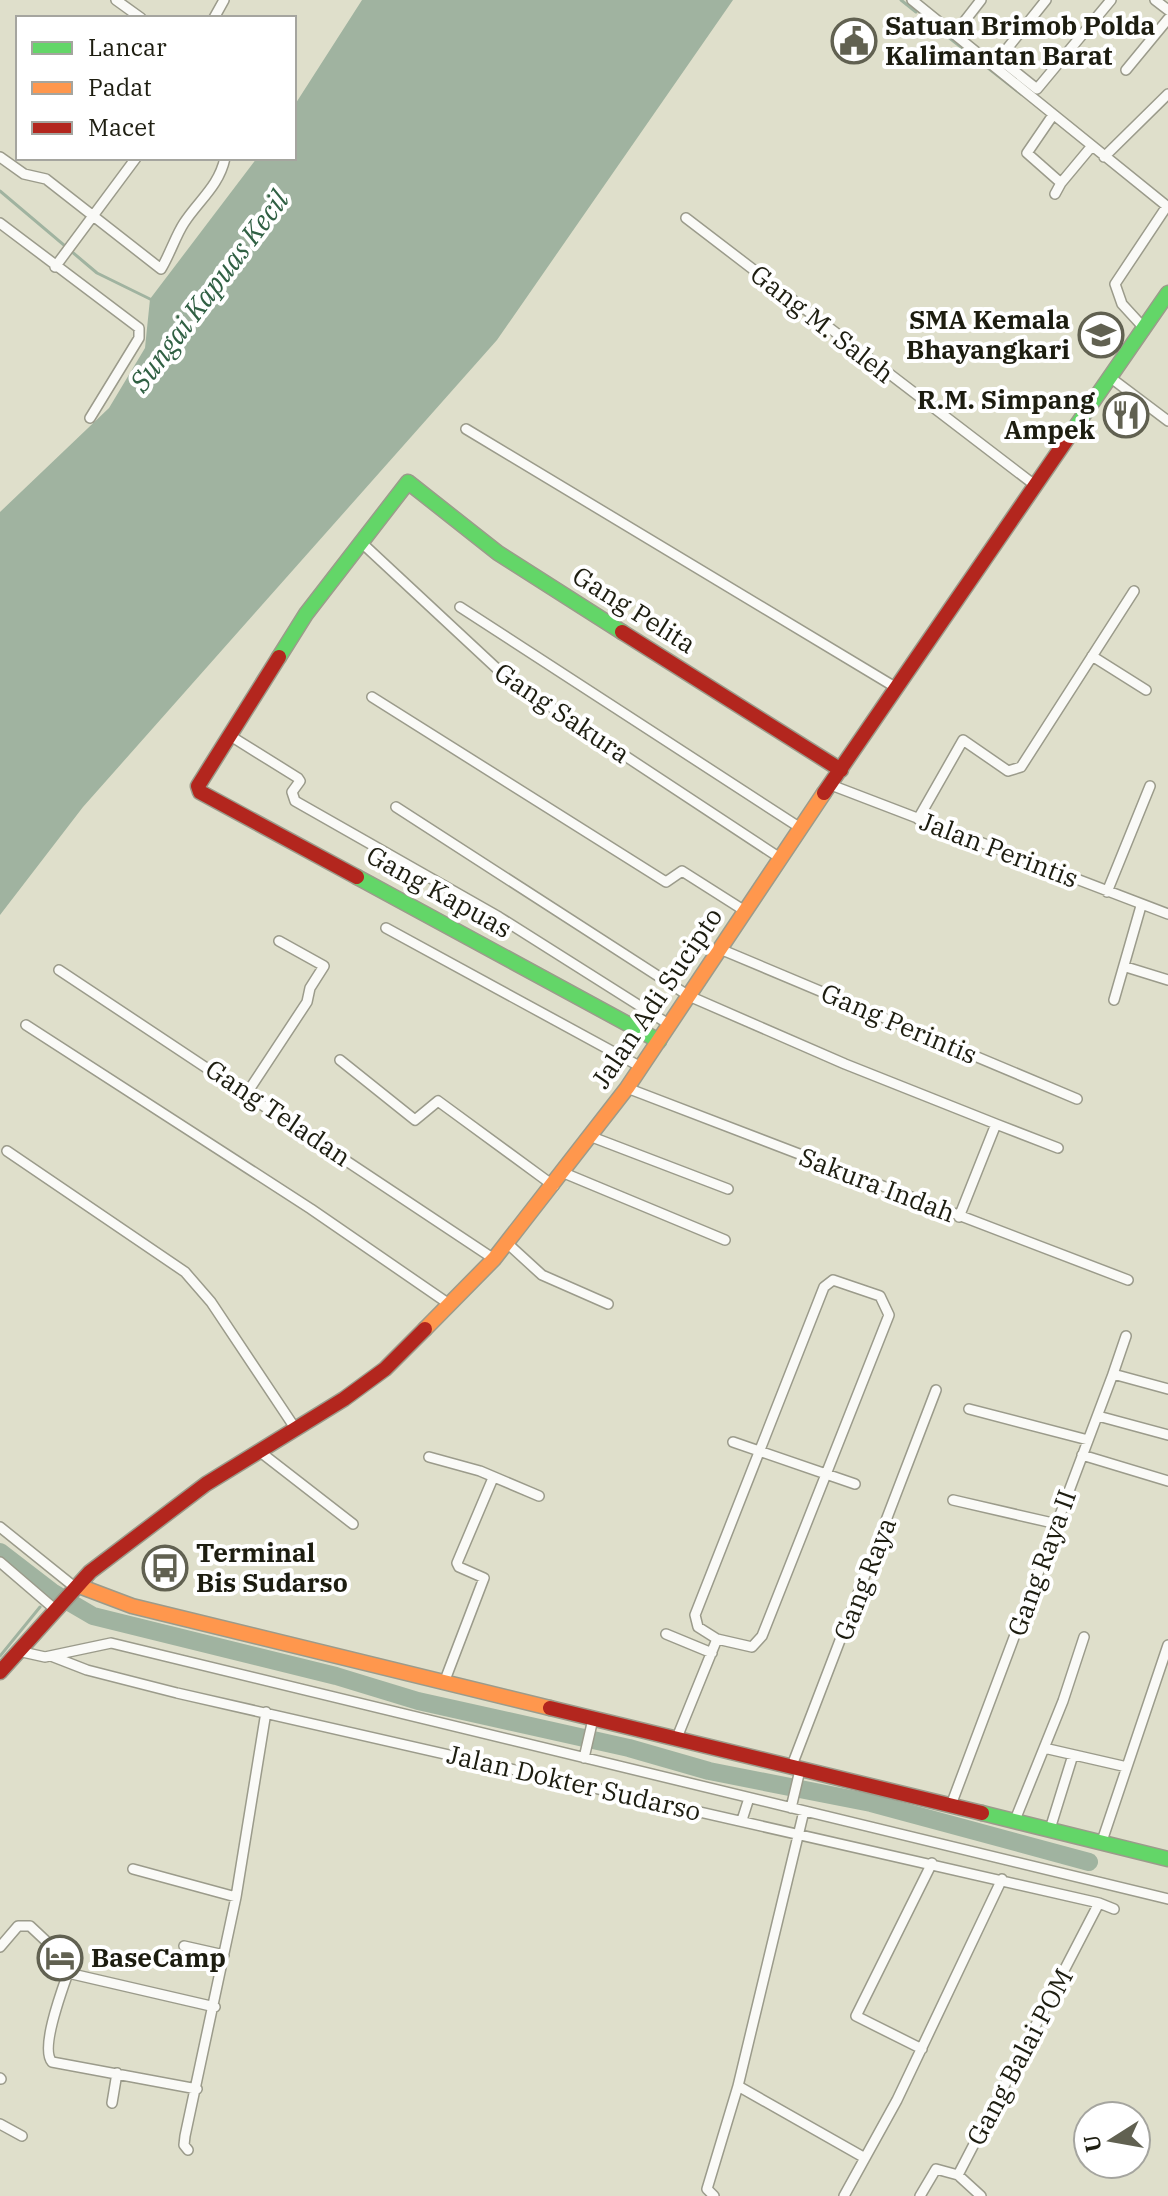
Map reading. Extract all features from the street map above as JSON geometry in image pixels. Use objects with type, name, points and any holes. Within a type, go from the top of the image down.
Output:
[{"type":"street","points":[[116,0],[138,16]]},
{"type":"street","points":[[208,0],[219,9]]},
{"type":"street","points":[[912,0],[1167,207],[1115,284],[1127,311],[1144,328]]},
{"type":"street","points":[[925,9],[932,0]]},
{"type":"street","points":[[960,27],[981,0]]},
{"type":"street","points":[[1046,0],[1002,62],[1037,89],[1111,0]]},
{"type":"street","points":[[1126,70],[1168,19]]},
{"type":"street","points":[[1104,157],[1168,94]]},
{"type":"street","points":[[1053,115],[1027,153],[1061,183]]},
{"type":"street","points":[[1055,194],[1091,147]]},
{"type":"street","points":[[0,157],[24,174],[46,179],[161,269],[177,245],[182,226],[220,178],[224,160]]},
{"type":"street","points":[[55,267],[135,160]]},
{"type":"street","name":"Gang M. Saleh","points":[[686,218],[1036,486]]},
{"type":"street","points":[[0,223],[140,332],[90,418]]},
{"type":"street","name":"Jalan Adi Sucipto","points":[[0,1672],[90,1572],[206,1484],[385,1369],[494,1259],[554,1186],[627,1088],[895,687],[1168,293]]},
{"type":"street","points":[[1111,378],[1168,421]]},
{"type":"street","points":[[466,429],[895,687]]},
{"type":"street","name":"Gang Pelita","points":[[363,544],[408,482],[498,553],[841,770]]},
{"type":"street","points":[[363,544],[306,614],[229,735],[298,778],[300,782],[292,792],[295,801],[499,917],[670,1025]]},
{"type":"street","name":"Gang Sakura","points":[[363,544],[471,648],[519,687],[780,858]]},
{"type":"street","points":[[918,819],[963,740],[1008,771],[1021,767],[1134,591]]},
{"type":"street","points":[[460,607],[802,829]]},
{"type":"street","points":[[1092,656],[1146,690]]},
{"type":"street","points":[[372,697],[666,882],[682,871],[745,911]]},
{"type":"street","name":"Gang Kapuas","points":[[229,735],[198,786],[200,792],[287,836],[659,1041]]},
{"type":"street","name":"Jalan Perintis","points":[[831,785],[1168,914]]},
{"type":"street","points":[[1107,892],[1150,786]]},
{"type":"street","points":[[396,807],[689,996],[845,1064],[1058,1148]]},
{"type":"street","points":[[1114,1000],[1126,967],[1141,906]]},
{"type":"street","points":[[386,928],[641,1067]]},
{"type":"street","points":[[247,1093],[307,1002],[310,988],[324,966],[279,941]]},
{"type":"street","name":"Gang Perintis","points":[[720,949],[1077,1099]]},
{"type":"street","points":[[1126,967],[1168,980]]},
{"type":"street","name":"Gang Teladan","points":[[59,970],[494,1259]]},
{"type":"street","points":[[26,1025],[311,1209],[449,1304]]},
{"type":"street","points":[[340,1060],[415,1120],[438,1101],[554,1186]]},
{"type":"street","name":"Sakura Indah","points":[[627,1088],[1128,1280]]},
{"type":"street","points":[[959,1217],[996,1124]]},
{"type":"street","points":[[592,1137],[728,1189]]},
{"type":"street","points":[[7,1151],[185,1272],[211,1302],[295,1428]]},
{"type":"street","points":[[564,1173],[725,1240]]},
{"type":"street","points":[[507,1243],[542,1275],[608,1304]]},
{"type":"street","points":[[833,1280],[880,1296],[889,1315],[824,1473],[762,1636],[752,1647],[717,1639],[698,1627],[695,1615],[759,1450],[824,1287],[833,1280]]},
{"type":"street","name":"Gang Raya II","points":[[951,1805],[1126,1336]]},
{"type":"street","points":[[1113,1374],[1168,1389]]},
{"type":"street","name":"Gang Raya","points":[[792,1803],[796,1773],[936,1390]]},
{"type":"street","points":[[969,1409],[1088,1440]]},
{"type":"street","points":[[1098,1416],[1168,1435]]},
{"type":"street","points":[[733,1442],[855,1484]]},
{"type":"street","points":[[259,1451],[353,1524]]},
{"type":"street","points":[[1082,1455],[1168,1481]]},
{"type":"street","points":[[429,1457],[539,1496]]},
{"type":"street","points":[[445,1680],[484,1578],[459,1567],[457,1563],[493,1478]]},
{"type":"street","points":[[953,1500],[1057,1524]]},
{"type":"street","points":[[0,1527],[68,1599]]},
{"type":"street","points":[[0,1562],[68,1599],[108,1595]]},
{"type":"street","points":[[90,1572],[108,1595],[132,1606],[445,1680],[796,1773],[951,1805],[1168,1859]]},
{"type":"street","points":[[666,1634],[712,1653]]},
{"type":"street","points":[[1015,1820],[1084,1637]]},
{"type":"street","points":[[676,1740],[717,1639]]},
{"type":"street","points":[[18,1651],[37,1657],[51,1656],[111,1643],[749,1798],[792,1803],[804,1811],[1168,1899]]},
{"type":"street","points":[[1102,1841],[1168,1645]]},
{"type":"street","name":"Jalan Dokter Sudarso","points":[[51,1656],[107,1676],[1099,1903]]},
{"type":"street","points":[[188,2150],[184,2145],[236,1897],[266,1712]]},
{"type":"street","points":[[584,1758],[593,1719]]},
{"type":"street","points":[[1044,1748],[1127,1767]]},
{"type":"street","points":[[1050,1829],[1073,1755]]},
{"type":"street","points":[[742,1820],[749,1798]]},
{"type":"street","points":[[714,2196],[707,2189],[738,2086],[804,1811]]},
{"type":"street","points":[[851,1845],[856,1824]]},
{"type":"street","points":[[875,1850],[880,1830]]},
{"type":"street","points":[[922,2049],[856,2016],[932,1863]]},
{"type":"street","points":[[133,1869],[236,1897]]},
{"type":"street","points":[[844,2196],[922,2049],[1002,1879]]},
{"type":"street","points":[[1099,1903],[1114,1909]]},
{"type":"street","name":"Gang Balai POM","points":[[920,2196],[936,2169],[958,2175],[1099,1903]]},
{"type":"street","points":[[0,1947],[18,1926],[30,1926],[46,1941]]},
{"type":"street","points":[[184,1946],[224,1955]]},
{"type":"street","points":[[197,2089],[48,2058],[50,2032],[68,1973],[215,2007]]},
{"type":"street","points":[[112,2103],[117,2073]]},
{"type":"street","points":[[738,2086],[865,2158]]},
{"type":"street","points":[[0,2124],[22,2136]]},
{"type":"street","points":[[958,2175],[981,2196]]},
{"type":"water","name":"Sungai Kapuas Kecil","points":[[362,0],[733,0],[497,340],[83,807],[0,915],[0,512],[109,408],[145,348],[150,299],[255,160],[296,160],[296,103]]},
{"type":"waterway","points":[[901,0],[916,12]]},
{"type":"waterway","points":[[924,18],[966,51]]},
{"type":"waterway","points":[[974,57],[1021,94]]},
{"type":"waterway","points":[[0,191],[97,273],[150,299]]},
{"type":"waterway","points":[[0,1552],[52,1592],[93,1616],[336,1676],[418,1701],[629,1748],[709,1771],[871,1803],[1089,1862]]},
{"type":"waterway","points":[[0,1656],[40,1607]]},
{"type":"traffic: fast","points":[[1074,429],[1168,293]]},
{"type":"traffic: fast","points":[[279,657],[306,614],[408,482],[498,553],[622,632]]},
{"type":"traffic: fast","points":[[357,877],[659,1041]]},
{"type":"traffic: fast","points":[[982,1813],[1168,1859]]},
{"type":"traffic: slow","points":[[425,1329],[494,1259],[627,1088],[824,793]]},
{"type":"traffic: slow","points":[[79,1586],[132,1606],[550,1708]]},
{"type":"traffic: jam","points":[[824,793],[1074,429]]},
{"type":"traffic: jam","points":[[622,632],[841,770]]},
{"type":"traffic: jam","points":[[279,657],[198,786],[200,792],[357,877]]},
{"type":"traffic: jam","points":[[0,1672],[90,1572],[206,1484],[344,1399],[385,1369],[425,1329]]},
{"type":"traffic: jam","points":[[550,1708],[982,1813]]},
{"type":"place","name":"Satuan Brimob Polda Kalimantan Barat","points":[[854,41]]},
{"type":"place","name":"SMA Kemala Bhayangkari","points":[[1101,335]]},
{"type":"place","name":"R.M. Simpang Ampek","points":[[1126,415]]},
{"type":"place","name":"Terminal Bis Sudarso","points":[[165,1568]]},
{"type":"place","name":"BaseCamp","points":[[60,1958]]}]
